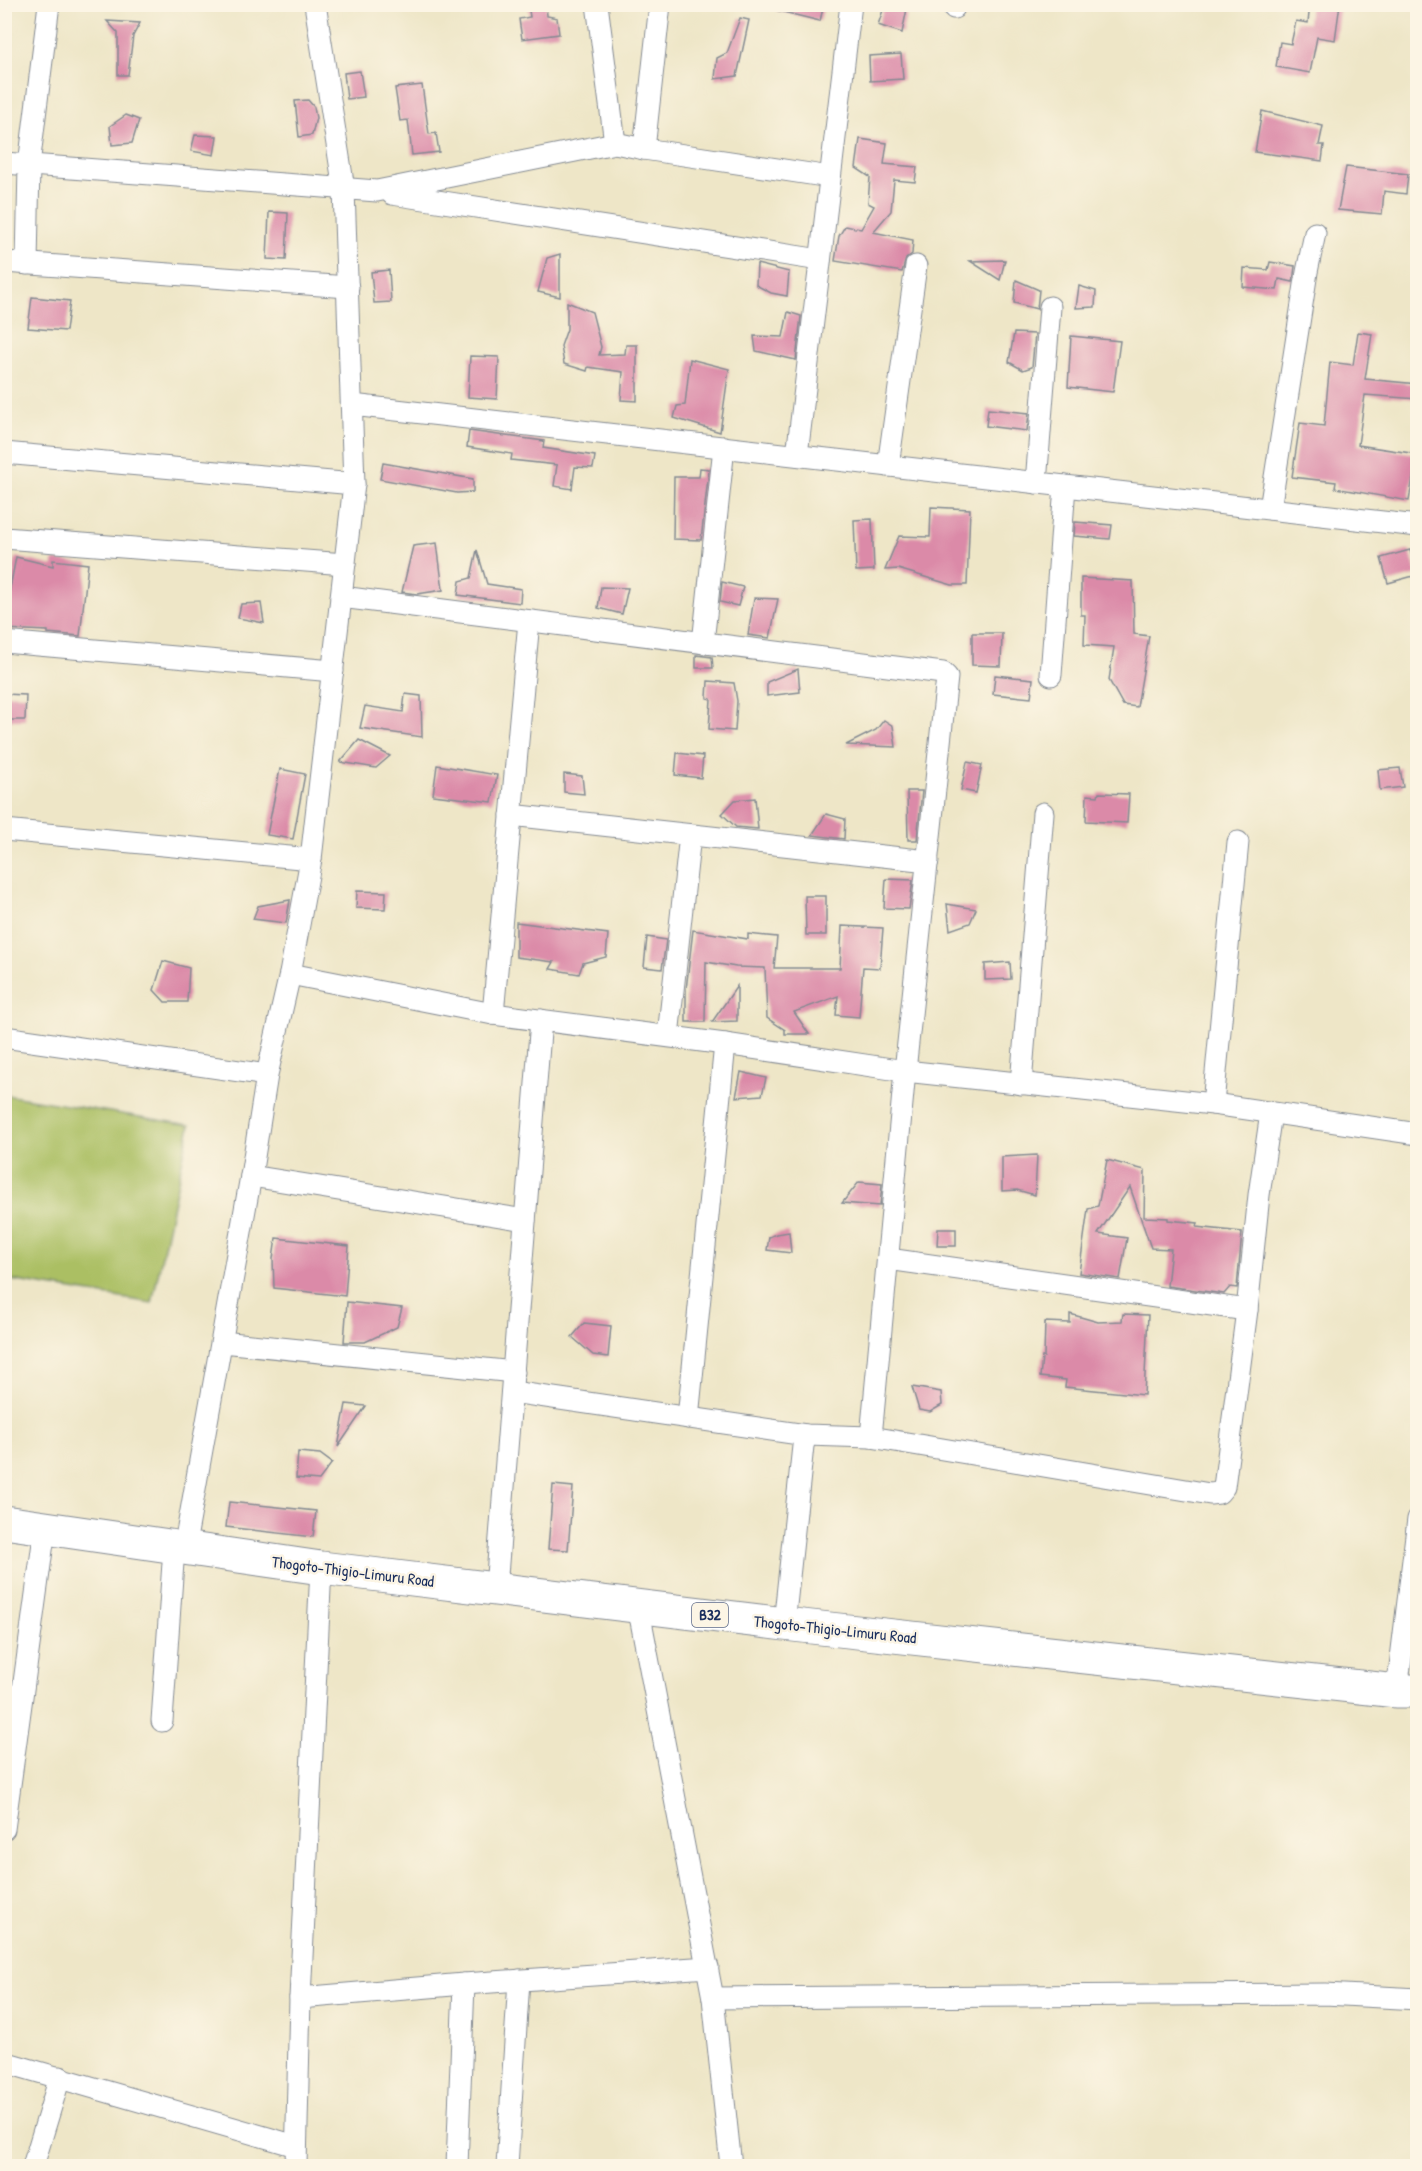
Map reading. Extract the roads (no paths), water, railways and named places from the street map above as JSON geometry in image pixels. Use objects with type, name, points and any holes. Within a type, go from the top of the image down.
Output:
[{"type":"highway","name":"Thogoto-Thigio-Limuru Road","points":[[4,1522],[321,1568],[784,1624],[1407,1691]]},
{"type":"street","points":[[27,264],[29,165],[49,4]]},
{"type":"street","points":[[162,1721],[179,1549],[222,1342],[267,1075],[290,974],[311,859],[354,484],[344,189],[315,4]]},
{"type":"street","points":[[597,4],[615,143]]},
{"type":"street","points":[[644,149],[660,4]]},
{"type":"street","points":[[797,455],[851,4]]},
{"type":"street","points":[[377,191],[615,143],[830,177]]},
{"type":"street","points":[[4,163],[377,191],[820,260]]},
{"type":"street","points":[[1270,509],[1315,233]]},
{"type":"street","points":[[4,262],[348,287]]},
{"type":"street","points":[[888,466],[916,266]]},
{"type":"street","points":[[1036,483],[1050,308]]},
{"type":"street","points":[[352,405],[1418,526]]},
{"type":"street","points":[[703,643],[724,447]]},
{"type":"street","points":[[4,453],[354,484]]},
{"type":"street","points":[[1051,675],[1065,486]]},
{"type":"street","points":[[4,538],[345,564]]},
{"type":"street","points":[[341,597],[943,673],[947,677],[905,1071],[871,1437]]},
{"type":"street","points":[[493,1014],[529,621]]},
{"type":"street","points":[[4,642],[333,671]]},
{"type":"street","points":[[1021,1084],[1043,813]]},
{"type":"street","points":[[511,815],[928,861]]},
{"type":"street","points":[[4,830],[311,859]]},
{"type":"street","points":[[668,1036],[690,835]]},
{"type":"street","points":[[1213,1104],[1238,842]]},
{"type":"street","points":[[290,974],[493,1014],[726,1044],[905,1071],[1213,1104],[1418,1134]]},
{"type":"street","points":[[496,1588],[541,1020]]},
{"type":"street","points":[[4,1037],[267,1075]]},
{"type":"street","points":[[688,1418],[726,1044]]},
{"type":"street","points":[[222,1342],[513,1382],[688,1418],[806,1435],[871,1437],[1210,1494],[1219,1493],[1224,1487],[1271,1113]]},
{"type":"street","points":[[251,1176],[525,1220]]},
{"type":"street","points":[[888,1259],[1247,1310]]},
{"type":"street","points":[[784,1624],[806,1435]]},
{"type":"street","points":[[1407,1691],[1418,1519]]},
{"type":"street","points":[[4,1829],[45,1528]]},
{"type":"street","points":[[4,2062],[60,2078],[296,2156],[300,1998],[321,1568]]},
{"type":"street","points":[[636,1605],[708,1967],[731,2166]]},
{"type":"street","points":[[300,1998],[708,1967]]},
{"type":"street","points":[[507,2166],[519,1980]]},
{"type":"street","points":[[456,2166],[464,1984]]},
{"type":"street","points":[[713,1998],[1325,1994],[1418,1999]]},
{"type":"street","points":[[33,2166],[60,2078]]}]
